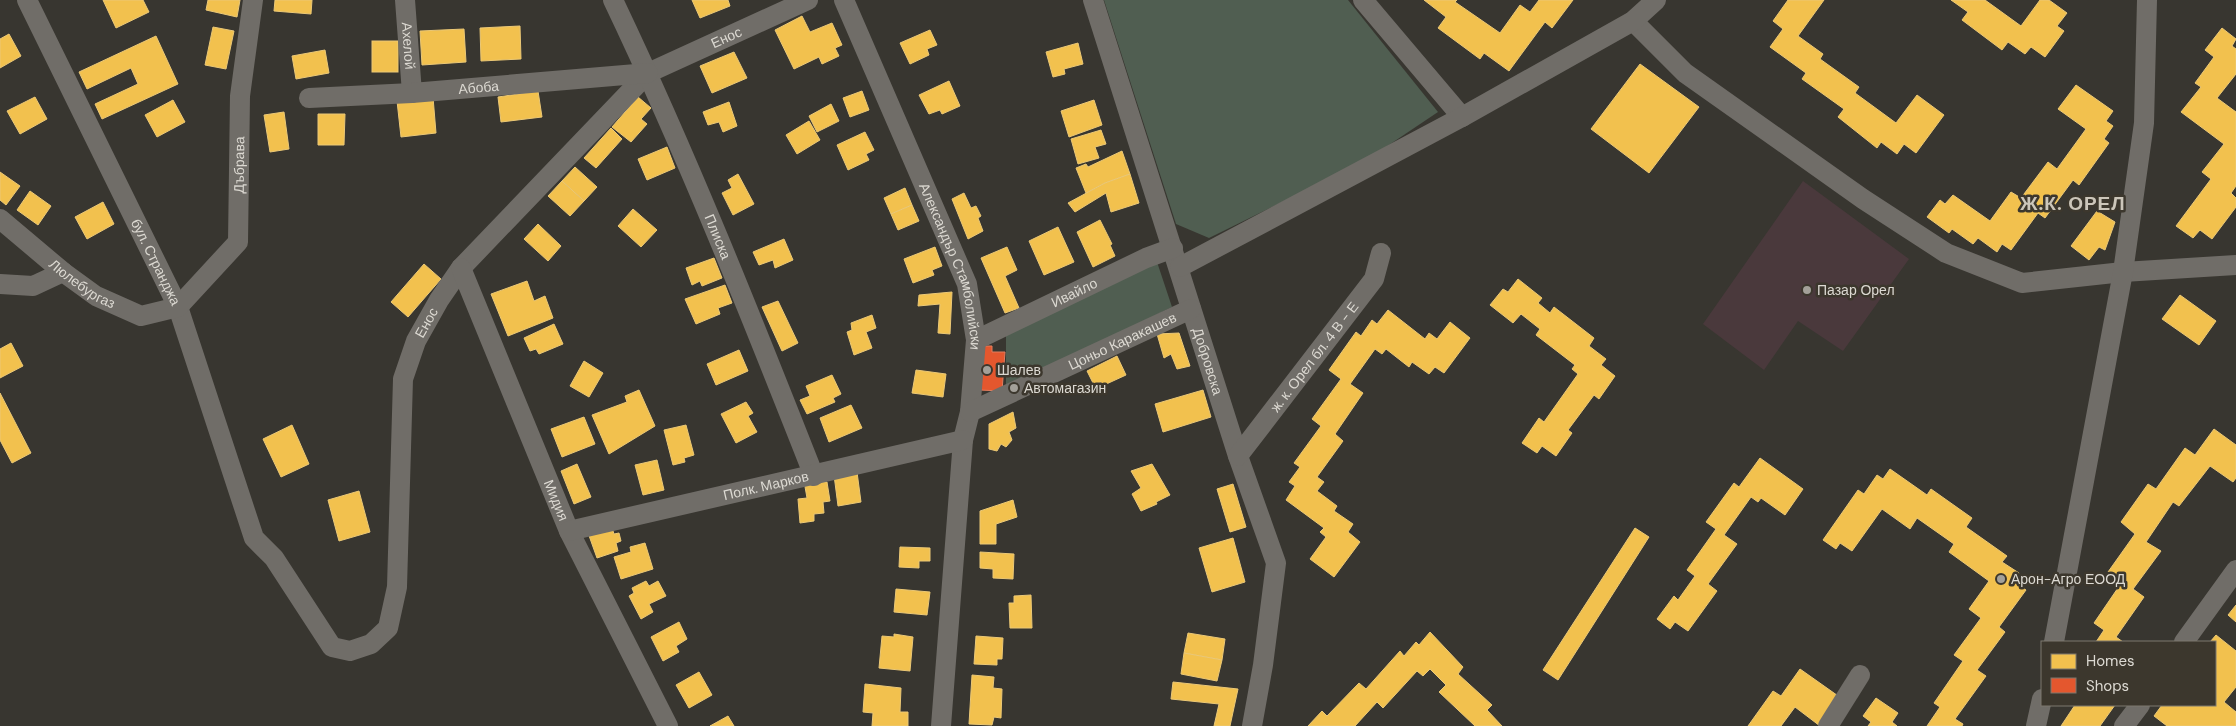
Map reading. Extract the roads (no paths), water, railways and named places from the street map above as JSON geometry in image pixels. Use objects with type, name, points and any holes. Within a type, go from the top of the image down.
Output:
[{"type":"street","name":"бул. Странджа","points":[[27,0],[178,307],[254,538]]},
{"type":"street","name":"Дъбрава","points":[[178,307],[238,242],[240,96],[253,0]]},
{"type":"street","name":"Ахелой","points":[[405,0],[412,92]]},
{"type":"street","name":"Плиска","points":[[613,0],[648,73],[760,340],[814,476]]},
{"type":"street","name":"Енос","points":[[254,538],[274,558],[332,647],[350,651],[371,644],[388,628],[397,587],[403,380],[416,341],[461,268],[648,73],[808,0]]},
{"type":"street","name":"Александър Стамболийски","points":[[844,0],[967,284],[976,340],[970,412],[963,440],[941,726]]},
{"type":"street","name":"Добровска","points":[[1093,0],[1180,267],[1191,309],[1238,456],[1276,563],[1264,655],[1252,726]]},
{"type":"street","points":[[1364,0],[1462,117]]},
{"type":"street","points":[[1180,267],[1462,117],[1633,21],[1656,0]]},
{"type":"street","points":[[2054,641],[2123,272],[2144,123],[2147,0]]},
{"type":"street","points":[[1633,21],[1685,73],[1864,199],[1946,253],[2022,282],[2123,272],[2236,265]]},
{"type":"street","name":"Абоба","points":[[309,98],[412,92],[648,73]]},
{"type":"street","name":"Люлебургаз","points":[[0,219],[63,272],[96,296],[141,316],[178,307]]},
{"type":"street","name":"Ивайло","points":[[976,340],[1146,258],[1173,248]]},
{"type":"street","name":"ж. к. Орел бл. 4 В - Е","points":[[1238,456],[1374,279],[1381,254]]},
{"type":"street","name":"Мидия","points":[[461,268],[569,531],[668,726]]},
{"type":"street","points":[[0,284],[33,286],[63,272]]},
{"type":"street","name":"Цоньо Каракашев","points":[[970,412],[1191,309]]},
{"type":"street","name":"Полк. Марков","points":[[569,531],[814,476],[963,440]]},
{"type":"street","points":[[2185,641],[2236,570]]},
{"type":"street","points":[[1828,726],[1860,675]]},
{"type":"street","points":[[2036,726],[2041,704]]},
{"type":"street","points":[[2124,726],[2139,706]]},
{"type":"place","name":"Пазар Орел","points":[[1807,290]]},
{"type":"place","name":"Шалев","points":[[987,370]]},
{"type":"place","name":"Автомагазин","points":[[1014,388]]},
{"type":"place","name":"Арон-Агро ЕООД","points":[[2001,579]]},
{"type":"district","name":"Ж.К. ОРЕЛ","points":[[2073,203]]}]
